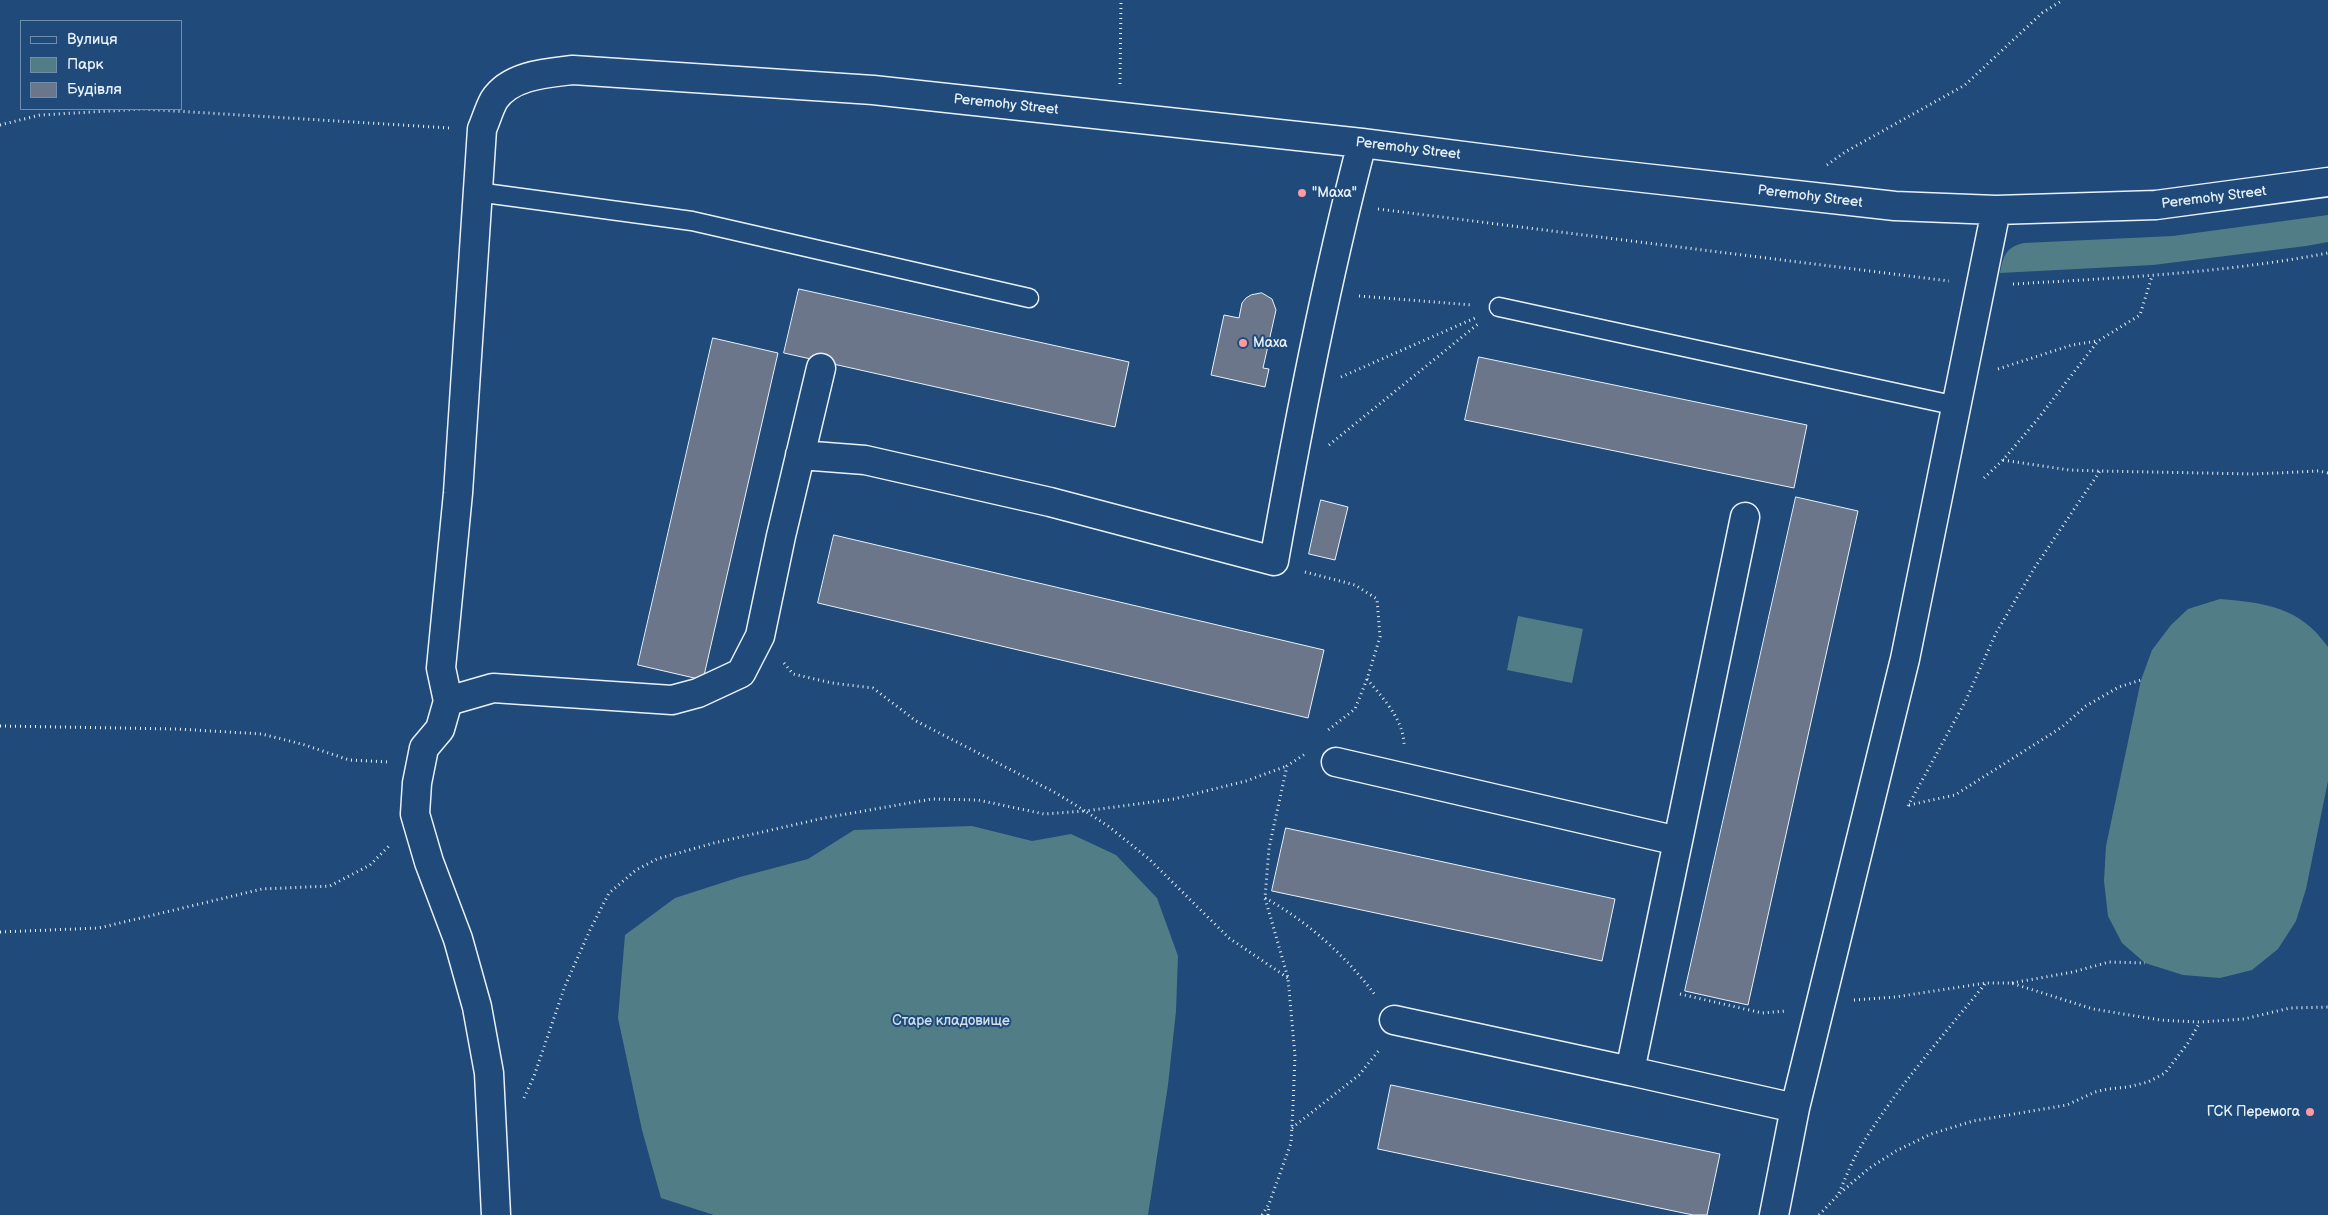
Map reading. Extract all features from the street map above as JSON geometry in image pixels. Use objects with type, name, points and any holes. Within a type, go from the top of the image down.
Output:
[{"type":"street","name":"Peremohy Street","points":[[482,129],[495,99],[516,81],[540,73],[573,70],[873,90],[1362,143],[1895,206],[1996,210],[2156,205],[2328,182]]},
{"type":"street","points":[[482,129],[458,493],[441,668],[448,700],[440,729],[424,748],[417,783],[416,814],[429,862],[458,939],[477,1007],[489,1073],[496,1215]]},
{"type":"street","points":[[800,455],[866,460],[1050,502],[1274,561],[1304,393],[1325,294],[1362,143]]},
{"type":"street","points":[[1774,1215],[1795,1108],[1905,659],[1996,210]]},
{"type":"street","points":[[448,700],[493,688],[672,700],[698,693],[741,672],[760,636],[820,368]]},
{"type":"street","points":[[1630,1071],[1745,517]]},
{"type":"street","points":[[1336,762],[1678,841]]},
{"type":"street","points":[[1394,1020],[1795,1108]]},
{"type":"lane","points":[[477,192],[692,221],[1030,298]]},
{"type":"lane","points":[[1499,307],[1959,394]]},
{"type":"path","points":[[1120,117],[1121,0]]},
{"type":"path","points":[[1789,194],[1845,152],[1965,85],[2042,13],[2063,0]]},
{"type":"path","points":[[0,125],[40,115],[126,110]]},
{"type":"path","points":[[160,110],[482,129]]},
{"type":"path","points":[[1346,205],[1982,286],[2152,276],[2299,258],[2328,252]]},
{"type":"path","points":[[1984,478],[2003,460],[2037,420],[2098,341],[2140,315],[2152,276]]},
{"type":"path","points":[[1325,294],[1499,307]]},
{"type":"path","points":[[1304,393],[1499,307]]},
{"type":"path","points":[[1326,448],[1499,307]]},
{"type":"path","points":[[1959,394],[2072,345],[2098,341]]},
{"type":"path","points":[[2003,460],[2069,470],[2254,474],[2319,471],[2328,473]]},
{"type":"path","points":[[2100,471],[2035,567],[1996,633],[1965,702],[1908,806],[1955,795],[2062,727],[2086,706],[2119,687],[2140,680]]},
{"type":"path","points":[[1274,561],[1313,576],[1354,585],[1377,599],[1380,637],[1367,679],[1354,708],[1334,722],[1322,737]]},
{"type":"path","points":[[760,636],[793,674],[832,683],[873,688],[916,721],[1056,793],[1085,811],[1108,826],[1149,859],[1228,938],[1288,978]]},
{"type":"path","points":[[1367,679],[1389,707],[1403,732],[1406,777]]},
{"type":"path","points":[[0,726],[176,729],[262,734],[305,745],[349,760],[407,762],[417,783]]},
{"type":"path","points":[[522,1102],[534,1076],[565,986],[609,893],[636,870],[657,859],[714,843],[824,818],[932,799],[978,800],[1044,814],[1085,811],[1174,799],[1246,781],[1287,766],[1309,751]]},
{"type":"path","points":[[1268,1215],[1291,1143],[1292,1128],[1295,1056],[1288,978],[1265,898],[1269,848],[1287,766]]},
{"type":"path","points":[[0,932],[99,928],[262,889],[330,886],[370,865],[404,831],[416,814]]},
{"type":"path","points":[[1265,898],[1291,913],[1331,947],[1362,978],[1394,1020],[1379,1051],[1359,1075],[1292,1128]]},
{"type":"path","points":[[1647,988],[1762,1013],[1820,1007],[1840,1001],[1895,997],[1986,983],[2011,983],[2073,972],[2108,962],[2145,963]]},
{"type":"path","points":[[1838,1194],[1858,1152],[1882,1115],[1910,1076],[1986,983]]},
{"type":"path","points":[[2011,983],[2093,1009],[2160,1020],[2200,1022],[2244,1020],[2290,1008],[2328,1007]]},
{"type":"path","points":[[1819,1215],[1838,1194],[1868,1169],[1896,1151],[1931,1134],[1973,1121],[2067,1105],[2095,1092],[2148,1082],[2165,1073],[2188,1043],[2200,1022]]},
{"type":"path","points":[[1262,1215],[1270,1204]]},
{"type":"green space","points":[[2328,215],[2328,242],[2306,246],[2153,265],[2000,273],[2006,253],[2013,247],[2024,243],[2173,236]]},
{"type":"green space","points":[[2220,599],[2267,605],[2294,615],[2306,623],[2328,647],[2328,781],[2306,889],[2296,921],[2278,949],[2252,970],[2220,978],[2183,975],[2145,963],[2122,943],[2108,916],[2104,881],[2106,846],[2141,680],[2152,650],[2171,625],[2188,609]]},
{"type":"green space","points":[[1518,616],[1583,629],[1572,683],[1507,670]]},
{"type":"green space","name":"Старе кладовище","points":[[972,826],[1032,841],[1071,834],[1116,855],[1157,898],[1178,956],[1176,1011],[1168,1085],[1148,1215],[714,1215],[661,1198],[642,1130],[618,1018],[625,935],[675,898],[740,877],[808,859],[854,830]]},
{"type":"building","points":[[799,289],[1129,362],[1115,427],[784,353]]},
{"type":"building","name":"Маха","points":[[1262,293],[1272,299],[1276,310],[1263,368],[1269,369],[1265,387],[1211,375],[1224,315],[1239,318],[1242,303],[1246,298]]},
{"type":"building","points":[[713,338],[778,353],[703,680],[638,665]]},
{"type":"building","points":[[1479,357],[1807,425],[1794,488],[1465,420]]},
{"type":"building","points":[[1796,497],[1858,511],[1748,1005],[1685,991]]},
{"type":"building","points":[[1321,500],[1348,507],[1335,560],[1309,554]]},
{"type":"building","points":[[834,535],[1324,650],[1308,718],[818,603]]},
{"type":"building","points":[[1286,828],[1615,899],[1602,961],[1272,891]]},
{"type":"building","points":[[1391,1085],[1720,1154],[1707,1215],[1693,1215],[1378,1149]]},
{"type":"place","name":"\"Маха\"","points":[[1302,193]]},
{"type":"place","name":"Маха","points":[[1243,343]]},
{"type":"place","name":"ГСК Перемога","points":[[2310,1112]]}]
